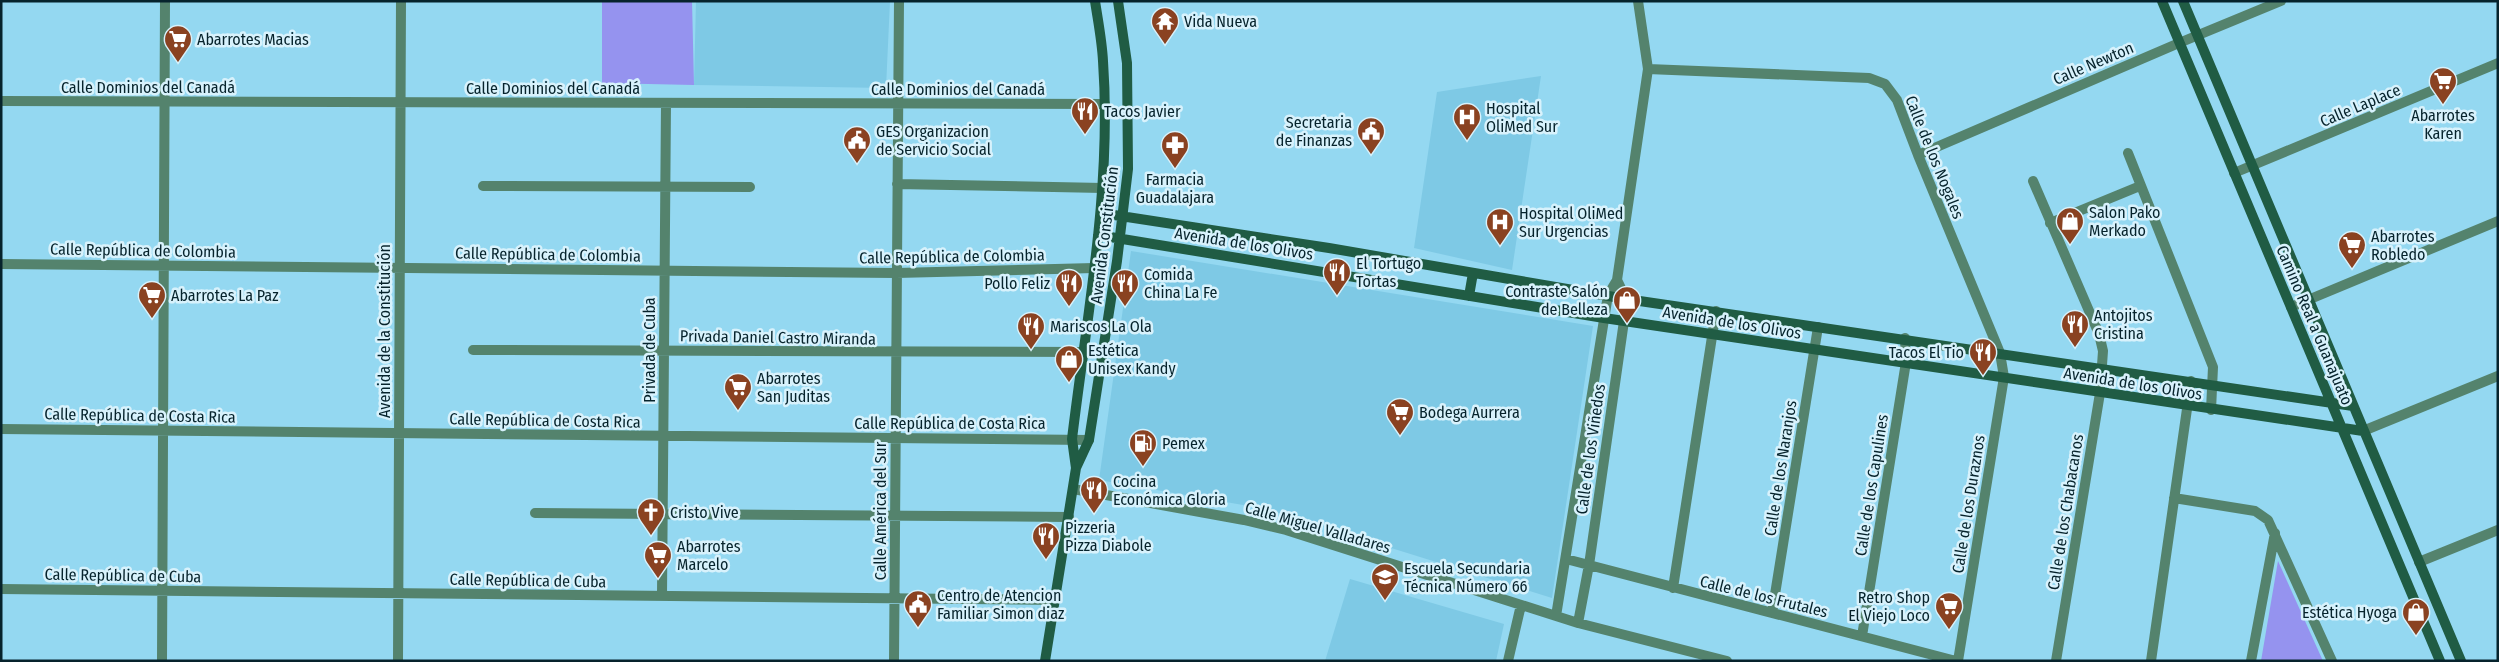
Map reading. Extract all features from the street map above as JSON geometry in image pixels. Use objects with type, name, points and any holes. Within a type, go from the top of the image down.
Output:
[{"type":"street","points":[[162,661],[165,1]]},
{"type":"street","name":"Avenida de la Constitución","points":[[398,661],[401,1]]},
{"type":"street","name":"Calle América del Sur","points":[[894,661],[898,1]]},
{"type":"street","name":"Avenida Constitución","points":[[1045,661],[1076,468],[1072,439],[1103,188],[1105,104],[1103,60],[1095,1]]},
{"type":"street","name":"Avenida Constitución","points":[[1076,468],[1089,440],[1120,239],[1128,169],[1126,63],[1118,1]]},
{"type":"street","name":"Calle de los Viñedos","points":[[1556,616],[1608,296],[1618,280],[1648,70],[1638,1]]},
{"type":"street","name":"Camino Real a Guanajuato","points":[[2162,1],[2440,661]]},
{"type":"street","name":"Camino Real a Guanajuato","points":[[2183,1],[2461,661]]},
{"type":"street","name":"Calle Newton","points":[[1918,155],[2179,42],[2282,1]]},
{"type":"street","name":"Calle Laplace","points":[[2234,173],[2498,64]]},
{"type":"street","name":"Calle de los Nogales","points":[[1648,70],[1869,78],[1885,84],[1897,100],[2000,353]]},
{"type":"street","name":"Calle Dominios del Canadá","points":[[1,101],[1105,104]]},
{"type":"street","name":"Privada de Cuba","points":[[662,596],[666,103]]},
{"type":"street","points":[[2128,153],[2213,368],[2214,384],[2211,410]]},
{"type":"street","name":"Calle de los Chabacanos","points":[[2033,181],[2099,334],[2103,351],[2100,393],[2056,661]]},
{"type":"street","points":[[897,184],[1103,188]]},
{"type":"street","points":[[482,186],[750,187]]},
{"type":"street","points":[[2050,224],[2140,186]]},
{"type":"street","name":"Avenida de los Olivos","points":[[1101,213],[1626,299],[1905,338],[2353,406]]},
{"type":"street","points":[[2291,307],[2498,222]]},
{"type":"street","name":"Avenida de los Olivos","points":[[1098,235],[1712,335],[1906,362],[2342,430],[2363,431]]},
{"type":"street","name":"Calle República de Colombia","points":[[1,264],[896,273],[1094,268]]},
{"type":"street","points":[[1469,296],[1473,273]]},
{"type":"street","name":"Calle de los Viñedos","points":[[1578,623],[1624,321],[1626,299],[1618,280]]},
{"type":"street","points":[[1673,588],[1716,311]]},
{"type":"street","name":"Calle de los Naranjos","points":[[1772,613],[1818,327]]},
{"type":"street","name":"Calle de los Capulines","points":[[1862,636],[1906,362],[1905,338]]},
{"type":"street","name":"Privada Daniel Castro Miranda","points":[[473,350],[896,353],[1082,352]]},
{"type":"street","name":"Calle de los Duraznos","points":[[1957,661],[2004,377],[2000,353]]},
{"type":"street","points":[[2363,431],[2498,376]]},
{"type":"street","points":[[2150,661],[2191,381]]},
{"type":"street","name":"Calle República de Costa Rica","points":[[1,429],[1089,440]]},
{"type":"street","name":"Calle Miguel Valladares","points":[[1073,489],[1244,520],[1286,530],[1578,623],[1727,661]]},
{"type":"street","points":[[2174,498],[2255,510],[2268,520],[2332,661]]},
{"type":"street","points":[[535,513],[1069,517]]},
{"type":"street","points":[[2419,562],[2498,530]]},
{"type":"street","points":[[2251,661],[2275,532]]},
{"type":"street","name":"Calle de los Frutales","points":[[1566,559],[1957,661]]},
{"type":"street","name":"Calle República de Cuba","points":[[1,589],[1055,600]]},
{"type":"street","points":[[1508,661],[1521,605]]},
{"type":"shaded area","points":[[602,1],[692,1],[694,85],[602,83]]},
{"type":"shaded area","points":[[696,1],[890,1],[886,88],[694,85]]},
{"type":"shaded area","points":[[1541,76],[1512,270],[1414,248],[1437,92]]},
{"type":"shaded area","points":[[1131,251],[1593,326],[1552,598],[1266,509],[1099,480]]},
{"type":"shaded area","points":[[2278,561],[2323,661],[2261,661]]},
{"type":"shaded area","name":"Escuela Secundaria Técnica Número 66","points":[[1350,579],[1504,624],[1496,661],[1325,661]]},
{"type":"place","name":"Vida Nueva","points":[[1165,45]]},
{"type":"place","name":"Abarrotes Macias","points":[[178,63]]},
{"type":"place","name":"Abarrotes Karen","points":[[2443,105]]},
{"type":"place","name":"Tacos Javier","points":[[1085,135]]},
{"type":"place","name":"Hospital OliMed Sur","points":[[1467,141]]},
{"type":"place","name":"Secretaria de Finanzas","points":[[1371,155]]},
{"type":"place","name":"GES Organizacion de Servicio Social","points":[[857,164]]},
{"type":"place","name":"Farmacia Guadalajara","points":[[1175,169]]},
{"type":"place","name":"Salon Pako Merkado","points":[[2070,245]]},
{"type":"place","name":"Hospital OliMed Sur Urgencias","points":[[1500,246]]},
{"type":"place","name":"Abarrotes Robledo","points":[[2352,269]]},
{"type":"place","name":"El Tortugo Tortas","points":[[1337,296]]},
{"type":"place","name":"Pollo Feliz","points":[[1069,307]]},
{"type":"place","name":"Comida China La Fe","points":[[1125,307]]},
{"type":"place","name":"Abarrotes La Paz","points":[[152,319]]},
{"type":"place","name":"Contraste Salón de Belleza","points":[[1627,324]]},
{"type":"place","name":"Antojitos Cristina","points":[[2075,348]]},
{"type":"place","name":"Mariscos La Ola","points":[[1031,350]]},
{"type":"place","name":"Tacos El Tio","points":[[1983,376]]},
{"type":"place","name":"Estética Unisex Kandy","points":[[1069,383]]},
{"type":"place","name":"Abarrotes San Juditas","points":[[738,411]]},
{"type":"place","name":"Bodega Aurrera","points":[[1400,436]]},
{"type":"place","name":"Pemex","points":[[1143,467]]},
{"type":"place","name":"Cocina Económica Gloria","points":[[1094,514]]},
{"type":"place","name":"Cristo Vive","points":[[651,536]]},
{"type":"place","name":"Pizzeria Pizza Diabole","points":[[1046,560]]},
{"type":"place","name":"Abarrotes Marcelo","points":[[658,579]]},
{"type":"place","name":"Escuela Secundaria Técnica Número 66","points":[[1385,601]]},
{"type":"place","name":"Centro de Atencion Familiar Simon diaz","points":[[918,628]]},
{"type":"place","name":"Retro Shop El Viejo Loco","points":[[1949,630]]},
{"type":"place","name":"Estética Hyoga","points":[[2416,636]]}]
